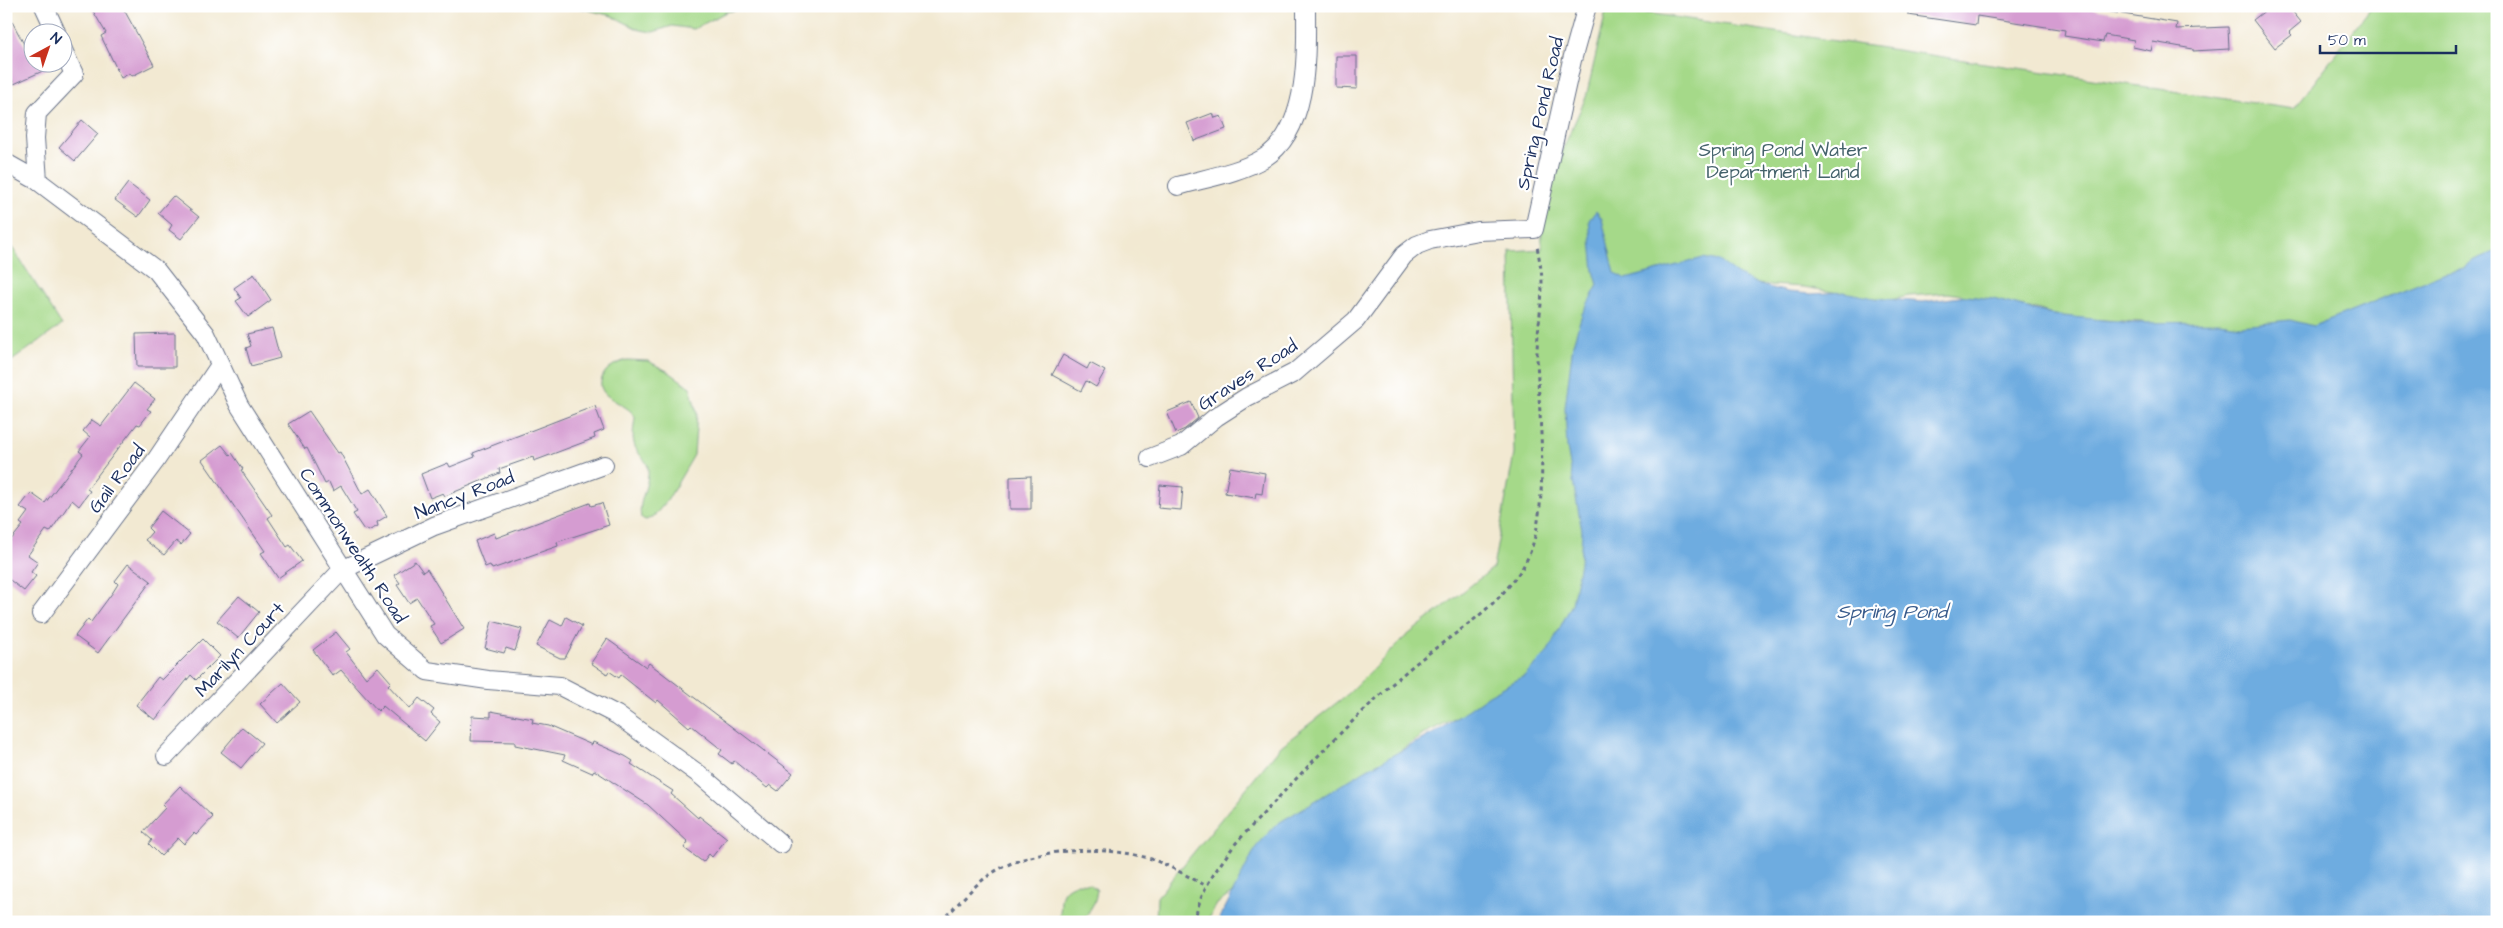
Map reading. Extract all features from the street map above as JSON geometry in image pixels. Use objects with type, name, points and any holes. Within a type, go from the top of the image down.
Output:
[{"type":"street","points":[[44,6],[51,22]]},
{"type":"street","points":[[1178,186],[1251,164],[1265,157],[1278,146],[1289,131],[1303,88],[1306,52],[1306,6]]},
{"type":"street","name":"Spring Pond Road","points":[[1534,229],[1572,60],[1587,6]]},
{"type":"street","points":[[38,181],[37,113],[74,74],[72,70]]},
{"type":"street","name":"Commonwealth Road","points":[[6,163],[38,181],[156,270],[206,334],[239,405],[385,635],[427,671],[488,680],[560,686],[616,715],[681,761],[781,844]]},
{"type":"street","name":"Graves Road","points":[[1150,458],[1181,446],[1216,417],[1239,402],[1294,373],[1356,320],[1404,255],[1417,245],[1430,240],[1478,231],[1534,229]]},
{"type":"street","name":"Gail Road","points":[[41,614],[156,460],[220,365]]},
{"type":"street","name":"Nancy Road","points":[[342,570],[434,526],[604,465]]},
{"type":"street","name":"Marilyn Court","points":[[166,756],[342,570]]},
{"type":"path","points":[[1195,922],[1199,905],[1207,886],[1236,843],[1326,746],[1414,665],[1474,622],[1494,604],[1522,569],[1536,534],[1542,474],[1537,354],[1542,282],[1534,229]]},
{"type":"path","points":[[942,922],[987,876],[1002,867],[1038,854],[1072,851],[1109,851],[1148,858],[1207,886]]},
{"type":"green space","points":[[573,6],[756,6],[726,12],[694,29],[672,26],[653,32],[640,30],[612,16]]},
{"type":"green space","name":"Spring Pond Water Department Land","points":[[2372,6],[2497,6],[2497,272],[2299,332],[2158,326],[2142,322],[2064,318],[2037,309],[1989,303],[1974,297],[1948,293],[1909,296],[1886,301],[1804,287],[1754,284],[1593,584],[1539,666],[1489,702],[1427,732],[1387,760],[1367,769],[1347,784],[1280,822],[1270,833],[1239,888],[1217,904],[1207,922],[1156,922],[1157,897],[1281,746],[1348,694],[1404,638],[1493,568],[1514,454],[1510,251],[1542,249],[1541,198],[1586,97],[1607,7],[2294,109]]},
{"type":"green space","points":[[6,238],[62,325],[6,365]]},
{"type":"green space","points":[[627,360],[648,361],[669,372],[690,387],[697,413],[694,455],[667,501],[653,517],[646,520],[641,518],[640,512],[648,468],[634,444],[635,417],[626,408],[607,396],[601,385],[602,378],[609,368]]},
{"type":"green space","points":[[1078,883],[1090,884],[1097,890],[1095,901],[1083,922],[1057,922],[1062,894],[1070,886]]},
{"type":"water","name":"Spring Pond","points":[[1596,211],[1602,219],[1615,273],[1626,279],[1703,258],[1719,261],[1737,274],[1760,285],[1788,292],[1811,294],[1844,292],[1874,298],[1923,302],[1967,296],[1993,299],[2054,315],[2132,323],[2219,322],[2240,325],[2290,320],[2313,326],[2443,274],[2464,269],[2475,260],[2497,251],[2497,922],[1218,922],[1256,847],[1277,824],[1364,771],[1441,729],[1489,695],[1524,676],[1547,653],[1572,604],[1580,563],[1582,531],[1567,448],[1565,408],[1573,344],[1582,314],[1598,285],[1594,271],[1589,220]]},
{"type":"building","points":[[90,6],[122,6],[154,65],[132,76],[130,73],[121,78],[101,36],[106,33]]},
{"type":"building","points":[[1908,6],[2075,6],[2177,23],[2176,29],[2228,27],[2229,49],[2193,51],[2193,49],[2153,42],[2151,51],[2133,47],[2134,40],[2105,35],[2103,42],[2064,36],[2065,30],[1977,16],[1976,25],[1908,15]]},
{"type":"building","points":[[2271,6],[2288,6],[2301,22],[2289,32],[2292,35],[2275,48],[2253,20]]},
{"type":"building","points":[[6,10],[22,40],[22,72],[40,72],[14,84],[6,68]]},
{"type":"building","points":[[1336,56],[1357,56],[1357,89],[1336,88]]},
{"type":"building","points":[[1213,113],[1215,118],[1221,116],[1226,129],[1194,141],[1187,123]]},
{"type":"building","points":[[82,120],[98,134],[75,161],[59,147]]},
{"type":"building","points":[[128,183],[150,200],[138,217],[115,200]]},
{"type":"building","points":[[173,196],[199,217],[181,239],[169,230],[172,225],[158,213]]},
{"type":"building","points":[[254,274],[271,300],[248,317],[236,301],[241,298],[234,288]]},
{"type":"building","points":[[272,328],[280,358],[251,366],[246,348],[251,346],[247,334]]},
{"type":"building","points":[[175,333],[175,367],[137,367],[136,334]]},
{"type":"building","points":[[1063,355],[1087,369],[1090,363],[1105,371],[1096,387],[1086,381],[1081,391],[1052,375]]},
{"type":"building","points":[[134,383],[155,399],[147,409],[151,411],[140,425],[137,424],[87,489],[90,491],[79,506],[72,500],[50,532],[46,530],[28,555],[38,562],[31,572],[36,576],[24,591],[6,577],[6,546],[23,525],[20,523],[28,512],[20,507],[31,493],[45,503],[83,454],[79,451],[90,437],[83,431],[92,420],[101,426]]},
{"type":"building","points":[[1191,402],[1198,418],[1185,429],[1176,433],[1167,412]]},
{"type":"building","points":[[595,406],[604,430],[594,434],[595,438],[534,461],[533,457],[499,469],[500,473],[445,496],[443,493],[430,498],[421,474],[448,463],[450,467],[475,457],[473,453]]},
{"type":"building","points":[[309,411],[338,453],[340,452],[362,494],[370,489],[387,516],[377,522],[378,526],[368,531],[367,529],[364,530],[353,514],[357,512],[341,486],[333,491],[329,482],[325,484],[307,448],[305,449],[288,424]]},
{"type":"building","points":[[222,445],[230,455],[232,453],[243,469],[241,470],[272,515],[268,518],[287,547],[290,545],[302,561],[278,578],[261,553],[265,551],[202,460]]},
{"type":"building","points":[[1230,467],[1265,473],[1262,494],[1256,493],[1255,498],[1225,493]]},
{"type":"building","points":[[1031,476],[1031,509],[1010,509],[1010,477]]},
{"type":"building","points":[[1160,485],[1183,487],[1181,510],[1158,508]]},
{"type":"building","points":[[590,503],[591,506],[602,503],[609,525],[557,542],[558,546],[492,569],[490,565],[485,567],[475,541],[494,533],[496,538]]},
{"type":"building","points":[[161,511],[190,534],[181,545],[176,541],[164,555],[145,540],[152,532],[148,528]]},
{"type":"building","points":[[415,561],[423,572],[427,569],[464,629],[441,643],[430,626],[434,624],[417,598],[409,603],[397,585],[400,583],[394,575]]},
{"type":"building","points":[[128,564],[151,581],[98,653],[75,636],[88,619],[91,622],[113,592],[118,584],[115,581]]},
{"type":"building","points":[[239,596],[259,612],[238,638],[217,621]]},
{"type":"building","points":[[566,617],[582,626],[565,658],[560,658],[536,646],[550,620],[562,626]]},
{"type":"building","points":[[492,621],[522,629],[515,651],[506,648],[504,653],[485,648]]},
{"type":"building","points":[[336,632],[350,649],[346,652],[366,678],[378,667],[391,682],[388,685],[410,709],[419,698],[434,710],[431,714],[440,722],[425,741],[383,706],[378,711],[341,670],[333,676],[313,650]]},
{"type":"building","points":[[203,639],[220,656],[196,680],[191,675],[155,720],[136,705],[158,677],[162,680]]},
{"type":"building","points":[[607,639],[646,667],[649,663],[793,773],[778,791],[770,785],[767,788],[734,761],[732,764],[719,754],[722,750],[691,725],[689,727],[658,700],[656,703],[621,675],[619,678],[609,671],[607,674],[591,663]]},
{"type":"building","points":[[283,683],[300,702],[277,723],[260,704]]},
{"type":"building","points":[[491,711],[533,719],[532,723],[548,726],[592,745],[593,742],[625,756],[633,761],[631,764],[673,791],[671,794],[698,818],[699,816],[727,838],[712,857],[709,854],[703,862],[684,848],[688,842],[648,805],[594,770],[592,773],[563,760],[565,755],[515,745],[515,742],[471,741],[472,716],[491,717]]},
{"type":"building","points":[[242,727],[262,743],[241,768],[221,752]]},
{"type":"building","points":[[180,786],[213,817],[196,835],[194,833],[184,844],[178,838],[161,856],[149,844],[152,840],[143,832],[165,808],[162,805]]}]
